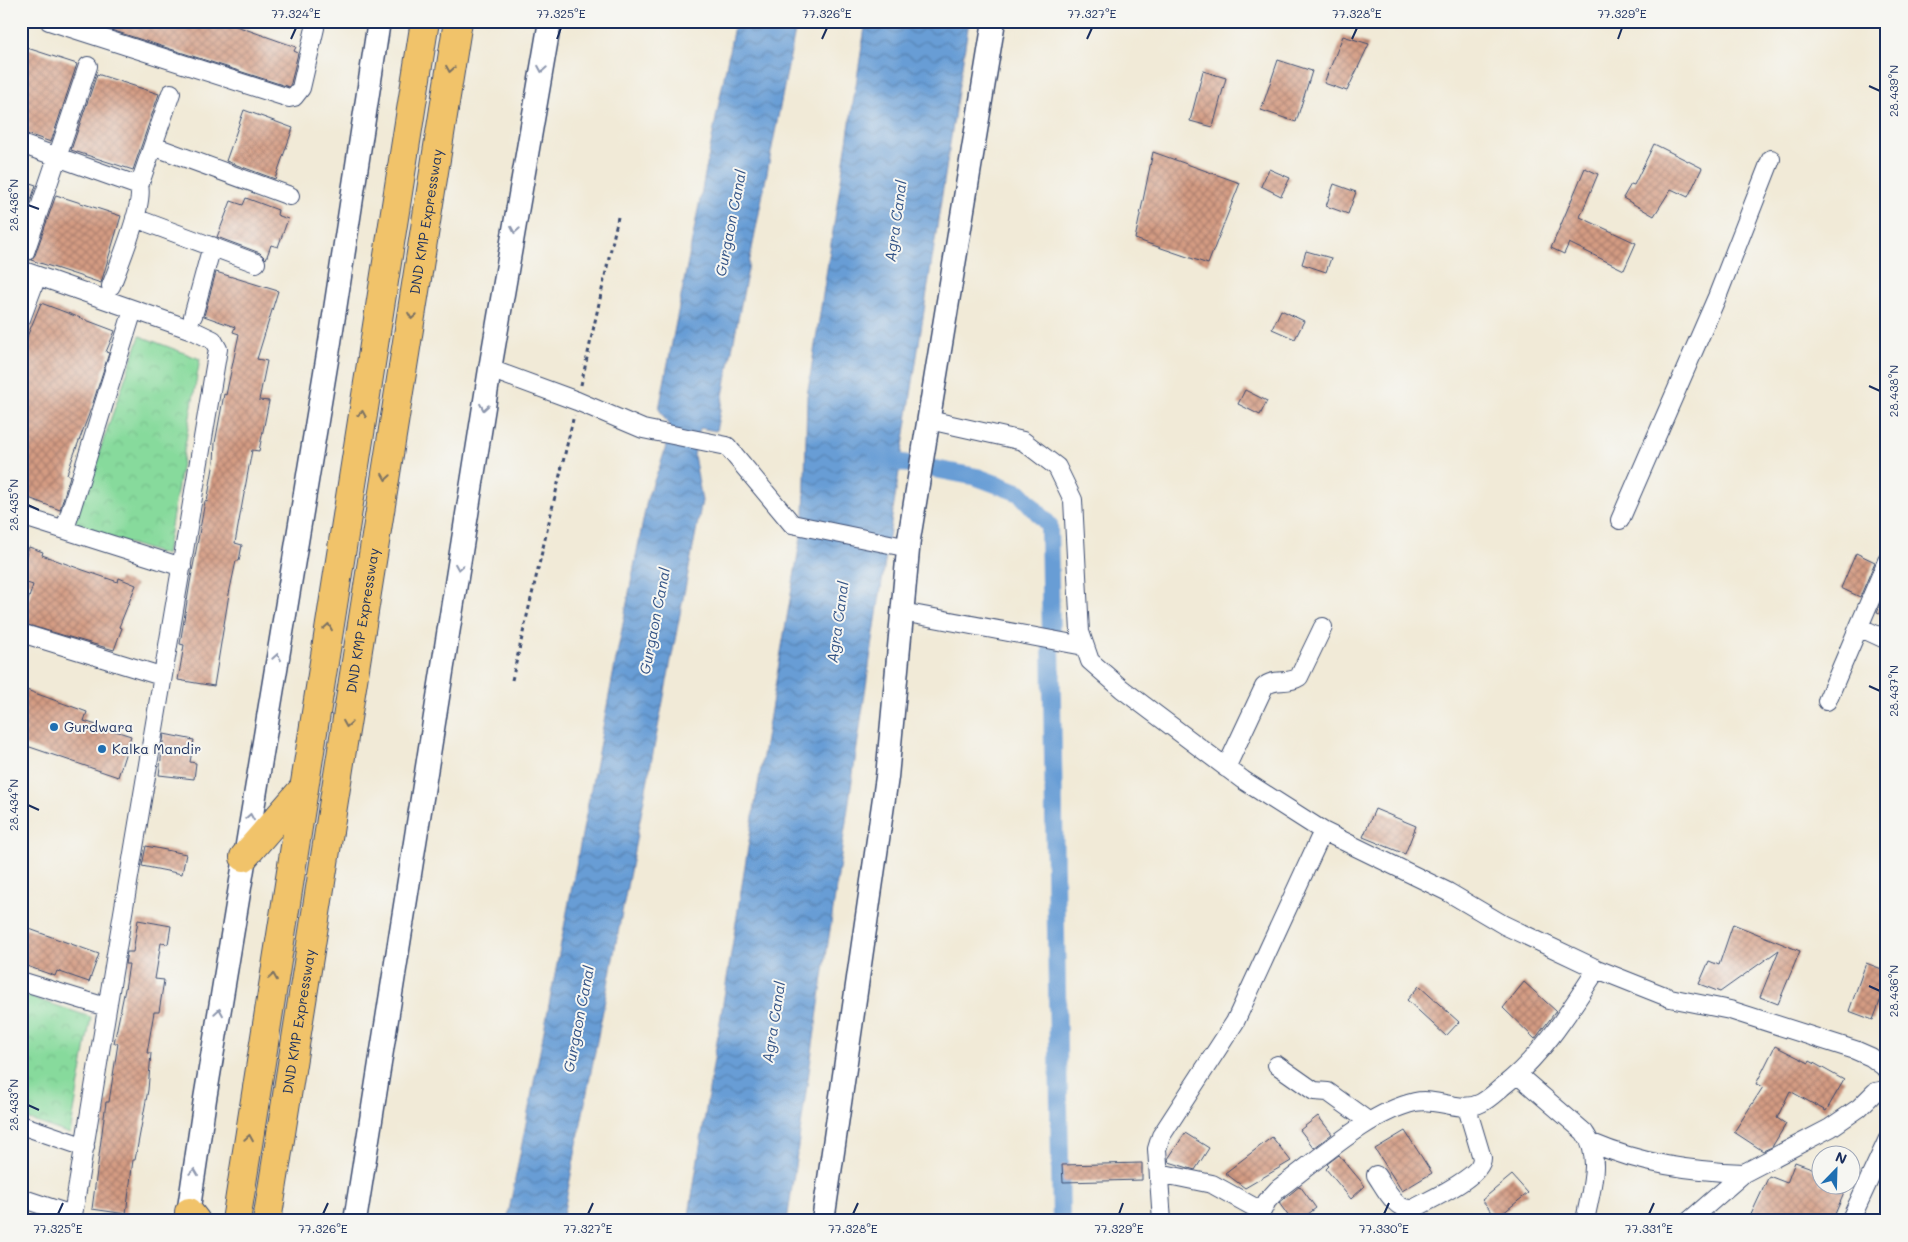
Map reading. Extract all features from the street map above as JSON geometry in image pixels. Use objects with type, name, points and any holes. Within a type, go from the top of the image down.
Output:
[{"type":"highway","points":[[236,1221],[302,789],[425,21]]},
{"type":"highway","name":"DND KMP Expressway","points":[[267,1221],[458,21]]},
{"type":"highway","points":[[244,858],[302,789]]},
{"type":"street","points":[[49,21],[90,27],[289,98],[294,97],[301,88],[315,28],[313,21]]},
{"type":"street","points":[[191,1218],[244,858],[330,342],[379,21]]},
{"type":"street","points":[[355,1221],[490,369],[550,21]]},
{"type":"street","points":[[823,1221],[887,777],[902,612],[919,473],[994,21]]},
{"type":"street","points":[[25,252],[88,66]]},
{"type":"street","points":[[111,286],[135,218],[141,192],[139,186],[171,93]]},
{"type":"street","points":[[21,144],[139,186]]},
{"type":"street","points":[[153,146],[290,196]]},
{"type":"street","points":[[1620,520],[1721,288],[1771,159]]},
{"type":"street","points":[[135,218],[256,263]]},
{"type":"street","points":[[193,316],[212,246]]},
{"type":"street","points":[[21,319],[29,273],[207,336],[215,342],[218,349],[182,566],[161,676],[72,1218],[21,1198]]},
{"type":"street","points":[[65,529],[133,310]]},
{"type":"street","points":[[490,369],[577,401],[643,429],[727,446],[792,524],[909,548]]},
{"type":"street","points":[[929,420],[1023,440],[1057,468],[1073,500],[1080,632],[1090,661],[1097,669],[1226,768],[1323,831],[1448,892],[1504,924],[1597,969],[1644,990],[1670,998],[1730,1010],[1855,1050],[1871,1057],[1887,1069]]},
{"type":"street","points":[[21,516],[182,566]]},
{"type":"street","points":[[1827,701],[1887,561]]},
{"type":"street","points":[[902,612],[1037,639],[1084,646]]},
{"type":"street","points":[[1858,626],[1887,640]]},
{"type":"street","points":[[1226,768],[1264,687],[1273,681],[1294,680],[1298,678],[1324,627]]},
{"type":"street","points":[[21,634],[161,676]]},
{"type":"street","points":[[1162,1221],[1157,1150],[1162,1136],[1235,1022],[1323,831]]},
{"type":"street","points":[[1159,1173],[1212,1184],[1259,1216],[1278,1190],[1368,1122],[1412,1103],[1423,1101],[1436,1101],[1467,1108],[1483,1102],[1518,1075],[1547,1043],[1597,969]]},
{"type":"street","points":[[21,981],[106,1007]]},
{"type":"street","points":[[1276,1065],[1314,1091],[1328,1092],[1368,1122]]},
{"type":"street","points":[[1518,1075],[1584,1132],[1592,1143],[1595,1154],[1594,1166],[1585,1221]]},
{"type":"street","points":[[1688,1221],[1744,1173],[1830,1128],[1859,1108],[1875,1092],[1887,1090]]},
{"type":"street","points":[[1376,1175],[1396,1202],[1407,1210],[1413,1209],[1474,1174],[1482,1164],[1482,1158],[1467,1108]]},
{"type":"street","points":[[21,1125],[85,1147]]},
{"type":"street","points":[[1850,1221],[1887,1141]]},
{"type":"street","points":[[1592,1143],[1614,1152],[1681,1169],[1744,1173]]},
{"type":"path","points":[[512,680],[618,218]]},
{"type":"green space","points":[[140,336],[200,359],[166,555],[73,526]]},
{"type":"green space","points":[[21,994],[91,1017],[70,1134],[21,1117]]},
{"type":"water","name":"Gurgaon Canal","points":[[735,21],[797,21],[716,431],[700,428],[694,455],[702,501],[562,1221],[507,1221],[648,495],[661,462],[670,427],[659,409]]},
{"type":"water","name":"Agra Canal","points":[[866,21],[969,21],[870,659],[787,1221],[688,1221],[760,773],[804,519],[807,396]]},
{"type":"building","points":[[107,21],[222,21],[296,47],[294,51],[298,53],[291,83],[289,87],[105,28]]},
{"type":"building","points":[[1343,36],[1369,44],[1347,91],[1324,83]]},
{"type":"building","points":[[21,46],[77,64],[51,142],[21,132]]},
{"type":"building","points":[[1278,60],[1312,71],[1296,122],[1261,110]]},
{"type":"building","points":[[1203,71],[1226,78],[1213,127],[1190,121]]},
{"type":"building","points":[[97,74],[159,94],[133,170],[71,150]]},
{"type":"building","points":[[244,110],[293,128],[275,179],[226,161]]},
{"type":"building","points":[[1654,144],[1702,168],[1688,197],[1671,189],[1654,216],[1623,198],[1631,184],[1634,185]]},
{"type":"building","points":[[1153,152],[1240,183],[1208,264],[1135,239]]},
{"type":"building","points":[[1585,168],[1598,174],[1580,217],[1636,243],[1624,270],[1569,243],[1564,254],[1551,248]]},
{"type":"building","points":[[1269,169],[1290,178],[1281,196],[1261,186]]},
{"type":"building","points":[[21,180],[36,185],[21,230]]},
{"type":"building","points":[[1334,184],[1356,192],[1348,214],[1326,206]]},
{"type":"building","points":[[56,195],[121,216],[101,283],[31,260],[35,255]]},
{"type":"building","points":[[246,198],[278,210],[277,215],[288,219],[278,247],[271,245],[266,259],[260,253],[217,237],[231,201],[243,205]]},
{"type":"building","points":[[1306,251],[1331,258],[1326,272],[1302,264]]},
{"type":"building","points":[[216,272],[278,291],[257,359],[267,361],[259,400],[269,401],[259,451],[252,450],[235,543],[242,545],[239,561],[236,561],[229,594],[214,686],[178,680],[184,645],[180,644],[190,583],[205,501],[207,502],[224,394],[226,395],[239,334],[233,332],[235,327],[204,316]]},
{"type":"building","points":[[41,303],[115,331],[106,352],[109,353],[92,406],[67,474],[70,476],[60,510],[21,495],[21,351]]},
{"type":"building","points":[[1281,310],[1304,321],[1295,339],[1272,329]]},
{"type":"building","points":[[1245,390],[1267,401],[1260,415],[1238,404]]},
{"type":"building","points":[[29,547],[43,552],[42,555],[83,570],[118,582],[119,578],[136,585],[119,627],[122,628],[114,650],[21,623],[33,585],[21,581],[21,568]]},
{"type":"building","points":[[1856,553],[1875,562],[1860,597],[1841,588]]},
{"type":"building","points":[[1887,589],[1887,616],[1877,612]]},
{"type":"building","points":[[21,688],[87,712],[84,721],[131,736],[118,777],[21,744]]},
{"type":"building","points":[[164,734],[194,740],[190,762],[196,763],[194,779],[159,775]]},
{"type":"building","points":[[1375,809],[1416,826],[1405,854],[1363,837]]},
{"type":"building","points":[[146,846],[186,854],[182,874],[142,866]]},
{"type":"building","points":[[138,920],[171,926],[168,944],[161,943],[155,979],[164,980],[159,1012],[154,1012],[147,1053],[151,1053],[148,1090],[135,1160],[133,1160],[126,1214],[92,1209],[106,1102],[109,1102],[118,1043],[114,1043],[129,964],[125,964],[127,952],[133,952]]},
{"type":"building","points":[[1733,924],[1800,951],[1778,1004],[1760,997],[1779,950],[1720,992],[1699,984],[1709,961],[1719,965]]},
{"type":"building","points":[[21,926],[99,954],[89,982],[57,971],[55,976],[21,964]]},
{"type":"building","points":[[1866,963],[1887,971],[1887,983],[1873,1020],[1849,1011]]},
{"type":"building","points":[[1524,982],[1556,1011],[1535,1039],[1503,1008]]},
{"type":"building","points":[[1419,986],[1459,1022],[1446,1036],[1407,1000]]},
{"type":"building","points":[[1775,1046],[1809,1063],[1810,1061],[1844,1080],[1826,1111],[1790,1091],[1777,1118],[1786,1124],[1772,1147],[1763,1151],[1734,1132],[1763,1087],[1756,1084]]},
{"type":"building","points":[[1318,1116],[1332,1134],[1314,1148],[1300,1130]]},
{"type":"building","points":[[1405,1131],[1432,1173],[1402,1191],[1375,1149]]},
{"type":"building","points":[[1185,1133],[1209,1148],[1195,1170],[1169,1162],[1168,1159]]},
{"type":"building","points":[[1272,1137],[1291,1161],[1245,1188],[1225,1173]]},
{"type":"building","points":[[1339,1155],[1365,1186],[1351,1199],[1326,1169],[1329,1166],[1327,1164]]},
{"type":"building","points":[[1795,1162],[1810,1167],[1810,1194],[1844,1194],[1832,1221],[1748,1221],[1769,1176],[1787,1183]]},
{"type":"building","points":[[1142,1163],[1142,1180],[1063,1182],[1062,1165]]},
{"type":"building","points":[[1512,1175],[1528,1193],[1497,1218],[1482,1200]]},
{"type":"building","points":[[1300,1186],[1316,1208],[1299,1221],[1292,1221],[1279,1203]]},
{"type":"waterway","points":[[877,458],[977,477],[1020,493],[1049,525],[1061,1221]]},
{"type":"place","name":"Gurdwara","points":[[54,727]]},
{"type":"place","name":"Kalka Mandir","points":[[102,749]]}]
